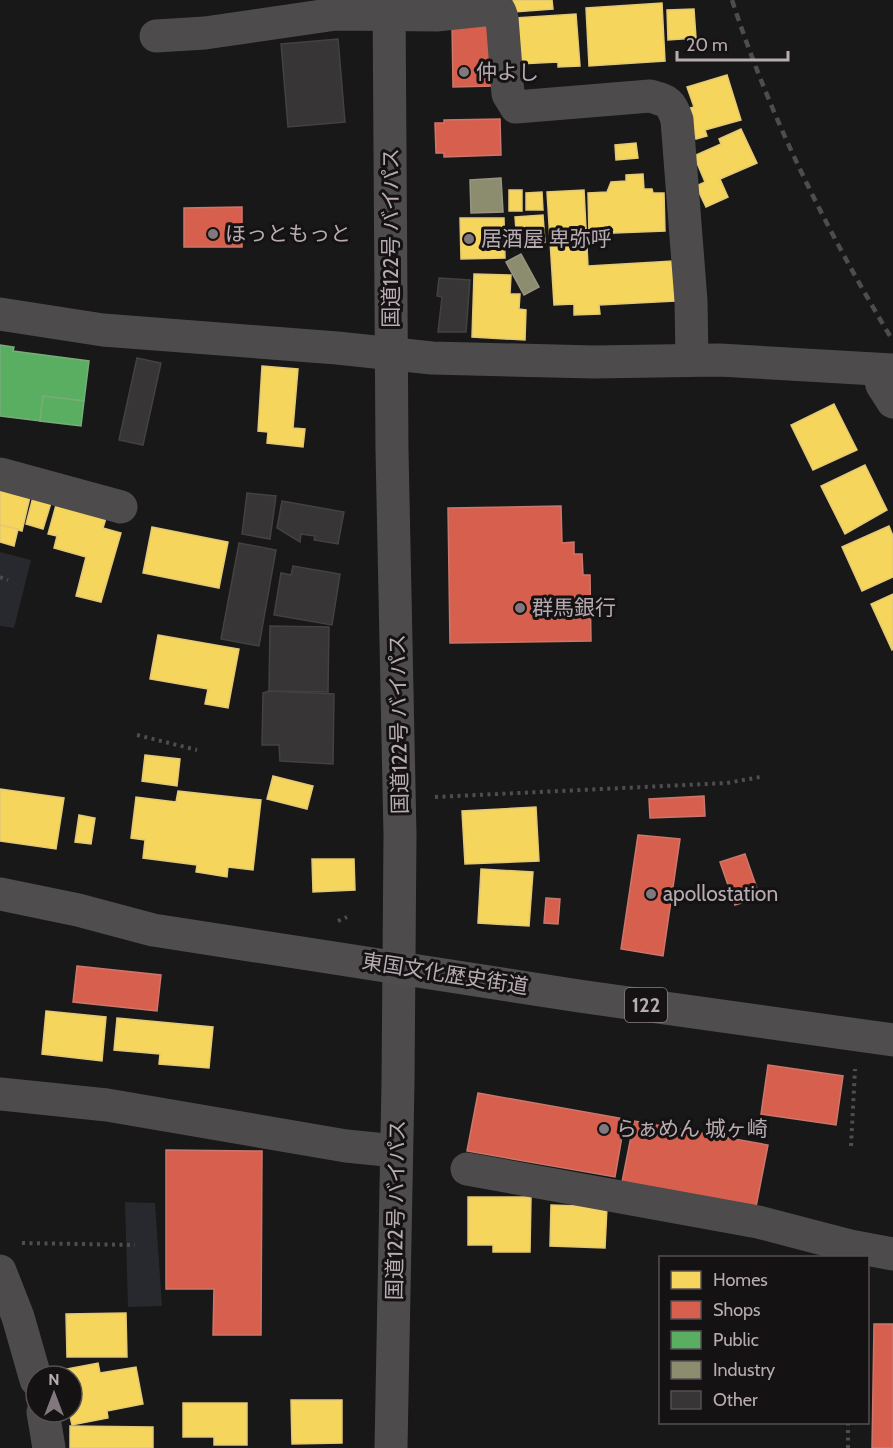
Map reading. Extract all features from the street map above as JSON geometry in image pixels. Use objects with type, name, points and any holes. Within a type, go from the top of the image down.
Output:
[{"type":"highway","name":"東国文化歴史街道","points":[[0,894],[78,910],[153,930],[893,1040]]},
{"type":"street","points":[[156,36],[206,33],[389,8],[436,15],[494,9],[500,12],[508,94],[516,107],[650,96],[667,100],[677,120],[691,301],[706,360]]},
{"type":"street","name":"国道122号 バイパス","points":[[389,8],[391,354],[399,768],[400,968],[391,1448]]},
{"type":"street","points":[[0,314],[103,330],[432,358],[559,362],[706,360],[886,370],[882,385],[893,402]]},
{"type":"street","points":[[0,474],[121,507]]},
{"type":"street","points":[[0,1094],[107,1105],[346,1146],[396,1151]]},
{"type":"street","points":[[467,1169],[746,1220],[850,1246],[893,1254]]},
{"type":"street","points":[[6,1257],[18,1317],[31,1364]]},
{"type":"street","points":[[45,1424],[49,1448]]},
{"type":"path","points":[[0,578],[8,580]]},
{"type":"path","points":[[137,735],[197,750]]},
{"type":"path","points":[[435,797],[727,783],[760,777]]},
{"type":"path","points":[[851,1146],[854,1075]]},
{"type":"path","points":[[6,1257],[135,1245]]},
{"type":"path","points":[[848,1424],[848,1448]]},
{"type":"shaded area","points":[[0,552],[31,560],[14,628],[0,626]]},
{"type":"shaded area","points":[[125,1202],[155,1203],[162,1306],[128,1307]]},
{"type":"building: Homes","points":[[513,0],[552,0],[553,9],[514,12]]},
{"type":"building: Homes","points":[[662,3],[665,61],[589,66],[586,8]]},
{"type":"building: Homes","points":[[694,9],[696,38],[668,40],[667,10]]},
{"type":"building: Homes","points":[[576,14],[580,66],[558,67],[558,62],[519,64],[515,18]]},
{"type":"building: Homes","points":[[727,75],[741,120],[705,130],[707,136],[696,139],[690,117],[693,117],[690,108],[694,107],[687,87]]},
{"type":"building: Homes","points":[[741,129],[757,163],[720,179],[728,197],[706,207],[696,186],[705,182],[694,156],[721,144],[719,139]]},
{"type":"building: Homes","points":[[636,143],[638,158],[616,160],[615,145]]},
{"type":"building: Homes","points":[[643,174],[644,189],[652,189],[653,193],[664,193],[665,231],[589,234],[588,193],[607,192],[611,182],[626,181],[626,175]]},
{"type":"building: Homes","points":[[509,190],[522,190],[522,211],[509,211]]},
{"type":"building: Homes","points":[[584,190],[588,266],[673,261],[675,301],[599,305],[600,314],[574,315],[574,304],[554,305],[547,192]]},
{"type":"building: Homes","points":[[542,192],[543,210],[526,210],[526,193]]},
{"type":"building: Homes","points":[[543,215],[545,242],[517,243],[515,217]]},
{"type":"building: Homes","points":[[460,218],[504,218],[505,258],[461,259]]},
{"type":"building: Homes","points":[[474,274],[511,275],[510,294],[520,294],[519,309],[526,310],[525,340],[472,337]]},
{"type":"building: Homes","points":[[262,366],[298,369],[293,428],[305,429],[303,447],[267,443],[268,432],[258,431]]},
{"type":"building: Homes","points":[[834,404],[857,450],[813,470],[791,425]]},
{"type":"building: Homes","points":[[865,465],[887,510],[845,534],[821,486]]},
{"type":"building: Homes","points":[[0,489],[30,497],[22,531],[0,525]]},
{"type":"building: Homes","points":[[33,497],[51,503],[43,529],[26,524]]},
{"type":"building: Homes","points":[[56,505],[106,518],[103,528],[121,533],[101,602],[76,596],[86,557],[54,548],[57,536],[48,534]]},
{"type":"building: Homes","points":[[0,525],[18,529],[14,546],[0,542]]},
{"type":"building: Homes","points":[[889,526],[893,536],[893,577],[862,591],[842,547]]},
{"type":"building: Homes","points":[[152,527],[228,542],[219,588],[143,573]]},
{"type":"building: Homes","points":[[893,594],[893,649],[892,650],[871,604]]},
{"type":"building: Homes","points":[[158,635],[239,649],[228,708],[205,704],[208,689],[150,679]]},
{"type":"building: Homes","points":[[145,755],[180,759],[177,786],[142,781]]},
{"type":"building: Homes","points":[[273,776],[313,786],[307,809],[267,799]]},
{"type":"building: Homes","points":[[0,789],[64,798],[56,849],[0,841]]},
{"type":"building: Homes","points":[[178,791],[261,800],[253,870],[228,867],[227,877],[196,872],[197,865],[143,858],[145,840],[131,838],[136,797],[176,802]]},
{"type":"building: Homes","points":[[536,807],[539,861],[465,864],[462,811]]},
{"type":"building: Homes","points":[[79,815],[95,818],[91,844],[75,842]]},
{"type":"building: Homes","points":[[312,859],[354,859],[355,890],[313,892]]},
{"type":"building: Homes","points":[[481,869],[533,872],[529,926],[478,923]]},
{"type":"building: Homes","points":[[46,1011],[106,1017],[102,1061],[42,1054]]},
{"type":"building: Homes","points":[[117,1018],[213,1027],[209,1068],[159,1064],[160,1054],[114,1050]]},
{"type":"building: Homes","points":[[468,1197],[531,1197],[530,1252],[493,1252],[493,1245],[468,1245]]},
{"type":"building: Homes","points":[[551,1205],[607,1207],[605,1248],[550,1246]]},
{"type":"building: Homes","points":[[126,1313],[127,1357],[67,1357],[66,1314]]},
{"type":"building: Homes","points":[[98,1363],[100,1373],[136,1367],[143,1404],[107,1411],[108,1418],[84,1423],[84,1366]]},
{"type":"building: Homes","points":[[291,1400],[342,1400],[342,1443],[292,1444]]},
{"type":"building: Homes","points":[[183,1403],[247,1403],[247,1445],[214,1445],[214,1437],[183,1437]]},
{"type":"building: Homes","points":[[70,1426],[153,1427],[153,1448],[70,1448]]},
{"type":"building: Shops","points":[[489,23],[494,86],[453,87],[452,24]]},
{"type":"building: Shops","points":[[500,119],[501,155],[444,157],[444,153],[436,153],[435,123],[444,123],[444,120]]},
{"type":"building: Shops","points":[[242,207],[242,247],[184,247],[184,208]]},
{"type":"building: Shops","name":"群馬銀行","points":[[561,506],[562,543],[574,542],[574,554],[582,554],[583,575],[590,575],[591,641],[450,643],[448,508]]},
{"type":"building: Shops","points":[[704,796],[705,816],[650,818],[649,799]]},
{"type":"building: Shops","name":"apollostation","points":[[638,835],[680,839],[663,956],[621,949]]},
{"type":"building: Shops","points":[[745,854],[760,897],[735,905],[720,862]]},
{"type":"building: Shops","points":[[546,898],[560,899],[558,924],[544,923]]},
{"type":"building: Shops","points":[[77,966],[161,975],[157,1011],[73,1002]]},
{"type":"building: Shops","points":[[768,1065],[843,1076],[836,1125],[761,1114]]},
{"type":"building: Shops","points":[[478,1093],[625,1119],[615,1177],[467,1151]]},
{"type":"building: Shops","points":[[634,1121],[768,1145],[756,1207],[622,1182]]},
{"type":"building: Shops","points":[[166,1150],[262,1151],[261,1335],[213,1335],[214,1289],[166,1289]]},
{"type":"building: Shops","points":[[874,1324],[893,1324],[893,1448],[872,1448]]},
{"type":"building: Public","points":[[0,345],[14,347],[13,351],[89,361],[84,401],[43,396],[40,421],[0,416]]},
{"type":"building: Public","points":[[43,396],[84,401],[81,426],[40,421]]},
{"type":"building: Industry","points":[[501,178],[503,212],[471,213],[470,180]]},
{"type":"building: Industry","points":[[521,254],[539,287],[524,295],[506,262]]},
{"type":"building: Other","points":[[338,39],[345,122],[288,127],[281,44]]},
{"type":"building: Other","points":[[439,278],[470,280],[466,332],[438,332],[442,297],[437,296]]},
{"type":"building: Other","points":[[137,358],[161,363],[143,445],[119,440]]},
{"type":"building: Other","points":[[247,493],[276,496],[270,539],[242,534]]},
{"type":"building: Other","points":[[282,501],[344,512],[338,544],[314,540],[315,536],[301,534],[300,542],[277,528]]},
{"type":"building: Other","points":[[239,543],[276,550],[259,646],[221,639]]},
{"type":"building: Other","points":[[293,566],[340,574],[332,625],[274,615],[281,573],[291,575]]},
{"type":"building: Other","points":[[270,626],[329,627],[328,692],[269,691]]},
{"type":"building: Other","points":[[269,691],[334,694],[333,764],[280,761],[279,745],[262,745],[263,693]]},
{"type":"railway","points":[[732,0],[764,89],[803,175],[846,259],[893,341]]},
{"type":"place","name":"仲よし","points":[[464,72]]},
{"type":"place","name":"ほっともっと","points":[[213,234]]},
{"type":"place","name":"居酒屋 卑弥呼","points":[[469,239]]},
{"type":"place","name":"群馬銀行","points":[[520,608]]},
{"type":"place","name":"apollostation","points":[[651,894]]},
{"type":"place","name":"らぁめん 城ヶ崎","points":[[604,1129]]}]
